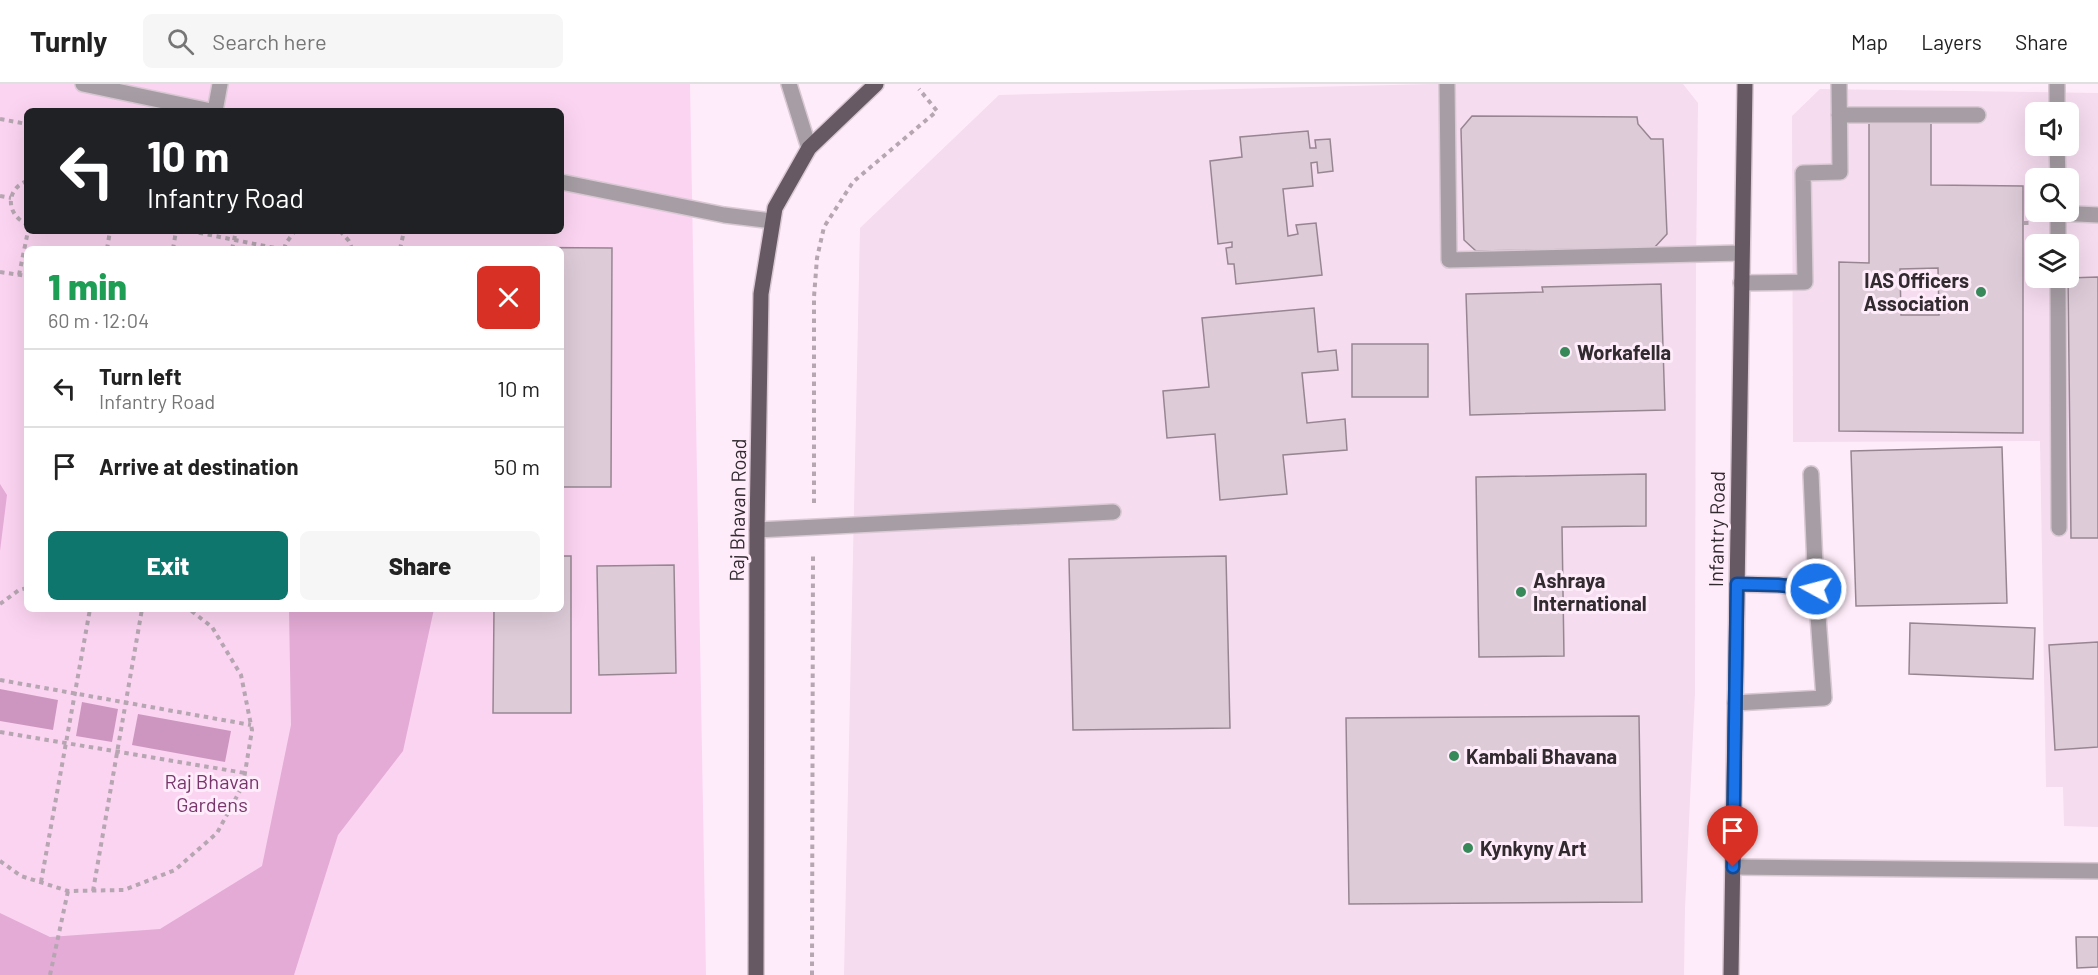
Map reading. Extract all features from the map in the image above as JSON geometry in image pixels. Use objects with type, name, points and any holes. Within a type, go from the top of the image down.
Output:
[{"type":"main road","name":"Raj Bhavan Road","points":[[756,975],[757,530],[761,294],[775,208],[809,148],[876,84]]},
{"type":"main road","name":"Infantry Road","points":[[1731,975],[1745,84]]},
{"type":"lane","points":[[83,84],[197,108]]},
{"type":"lane","points":[[216,108],[220,84]]},
{"type":"lane","points":[[789,84],[809,148]]},
{"type":"lane","points":[[1447,84],[1449,260],[1741,254]]},
{"type":"lane","points":[[1741,283],[1805,282],[1803,173],[1840,172],[1839,84]]},
{"type":"lane","points":[[2057,84],[2058,102]]},
{"type":"lane","points":[[1839,114],[1978,115]]},
{"type":"lane","points":[[564,183],[724,215],[772,221]]},
{"type":"lane","points":[[2079,214],[2098,215]]},
{"type":"lane","points":[[2058,288],[2059,528]]},
{"type":"lane","points":[[1735,703],[1824,698],[1811,474]]},
{"type":"lane","points":[[757,530],[1113,512]]},
{"type":"lane","points":[[1737,584],[1816,589]]},
{"type":"lane","points":[[1733,867],[2098,871]]},
{"type":"path","points":[[0,119],[24,123]]},
{"type":"path","points":[[24,182],[17,186],[11,198],[12,210],[16,217],[24,222]]},
{"type":"path","points":[[0,196],[11,198]]},
{"type":"path","points":[[2024,223],[2032,223]]},
{"type":"path","points":[[205,234],[266,246]]},
{"type":"path","points":[[233,246],[235,234]]},
{"type":"path","points":[[19,275],[24,251]]},
{"type":"path","points":[[0,272],[24,276]]},
{"type":"path","points":[[0,604],[24,589]]},
{"type":"path","points":[[41,882],[89,612]]},
{"type":"path","points":[[93,891],[141,612]]},
{"type":"path","points":[[0,861],[21,876],[68,891],[124,890],[175,870],[217,833],[243,785],[252,730],[241,675],[212,627],[193,612]]},
{"type":"path","points":[[0,680],[251,725]]},
{"type":"path","points":[[0,732],[245,773]]},
{"type":"path","points":[[50,975],[68,891]]},
{"type":"shaded area","points":[[1432,84],[1683,84],[1698,103],[1695,692],[1684,975],[844,975],[860,228],[999,95]]},
{"type":"shaded area","points":[[1820,89],[2098,93],[2098,827],[2064,826],[2063,787],[2046,787],[2040,441],[1793,442],[1792,116]]},
{"type":"shaded area","points":[[0,484],[7,495],[0,551]]},
{"type":"shaded area","points":[[289,612],[433,612],[403,751],[338,835],[294,975],[0,975],[0,913],[50,937],[160,929],[262,866],[291,725]]},
{"type":"shaded area","points":[[0,689],[58,700],[53,730],[0,721]]},
{"type":"shaded area","points":[[82,702],[118,709],[112,742],[76,736]]},
{"type":"shaded area","points":[[138,714],[231,731],[225,762],[132,745]]},
{"type":"green space","name":"Raj Bhavan Gardens","points":[[0,84],[690,84],[706,975],[0,975]]},
{"type":"building","points":[[1472,116],[1637,117],[1638,124],[1651,139],[1663,139],[1667,234],[1654,248],[1476,251],[1464,240],[1461,129]]},
{"type":"building","name":"IAS Officers Association","points":[[1869,122],[1931,122],[1931,185],[2023,186],[2023,433],[1839,431],[1839,262],[1869,263]],"holes":[[[1938,268],[1939,315],[1901,315],[1900,269]]]},
{"type":"building","points":[[1308,131],[1310,148],[1316,148],[1315,140],[1330,139],[1333,171],[1318,173],[1317,162],[1311,163],[1313,186],[1283,189],[1288,236],[1298,234],[1296,225],[1316,223],[1322,275],[1236,284],[1234,264],[1228,264],[1226,248],[1232,247],[1232,242],[1218,244],[1210,161],[1242,157],[1240,137]]},
{"type":"building","points":[[564,248],[612,248],[611,487],[564,487]]},
{"type":"building","points":[[2098,277],[2098,538],[2071,538],[2068,288],[2079,288],[2079,278]]},
{"type":"building","name":"Workafella","points":[[1661,284],[1665,410],[1470,415],[1466,294],[1543,292],[1542,287]]},
{"type":"building","points":[[1314,308],[1318,352],[1336,350],[1338,370],[1302,373],[1307,423],[1345,419],[1347,450],[1283,455],[1287,494],[1220,500],[1215,434],[1167,438],[1163,391],[1209,387],[1202,318]]},
{"type":"building","points":[[1352,344],[1428,344],[1428,397],[1352,397]]},
{"type":"building","points":[[2002,447],[2007,603],[1856,606],[1851,451]]},
{"type":"building","name":"Ashraya International","points":[[1646,474],[1646,526],[1562,527],[1564,656],[1479,657],[1476,477]]},
{"type":"building","points":[[564,556],[571,556],[571,713],[493,713],[494,612],[564,612]]},
{"type":"building","points":[[1226,556],[1230,728],[1073,730],[1069,559]]},
{"type":"building","points":[[674,565],[676,673],[599,675],[597,566]]},
{"type":"building","points":[[1910,623],[2035,628],[2033,679],[1909,674]]},
{"type":"building","points":[[2098,642],[2098,747],[2055,750],[2049,645]]},
{"type":"building","points":[[1639,716],[1642,902],[1349,904],[1346,718]]},
{"type":"building","points":[[2076,937],[2098,937],[2098,967],[2077,968]]},
{"type":"place","name":"IAS Officers Association","points":[[1981,292]]},
{"type":"place","name":"Workafella","points":[[1565,352]]},
{"type":"place","name":"Ashraya International","points":[[1521,592]]},
{"type":"place","name":"Kambali Bhavana","points":[[1454,756]]},
{"type":"place","name":"Kynkyny Art","points":[[1468,848]]},
{"type":"route","points":[[1733,867],[1737,584],[1790,585],[1816,589]]}]
